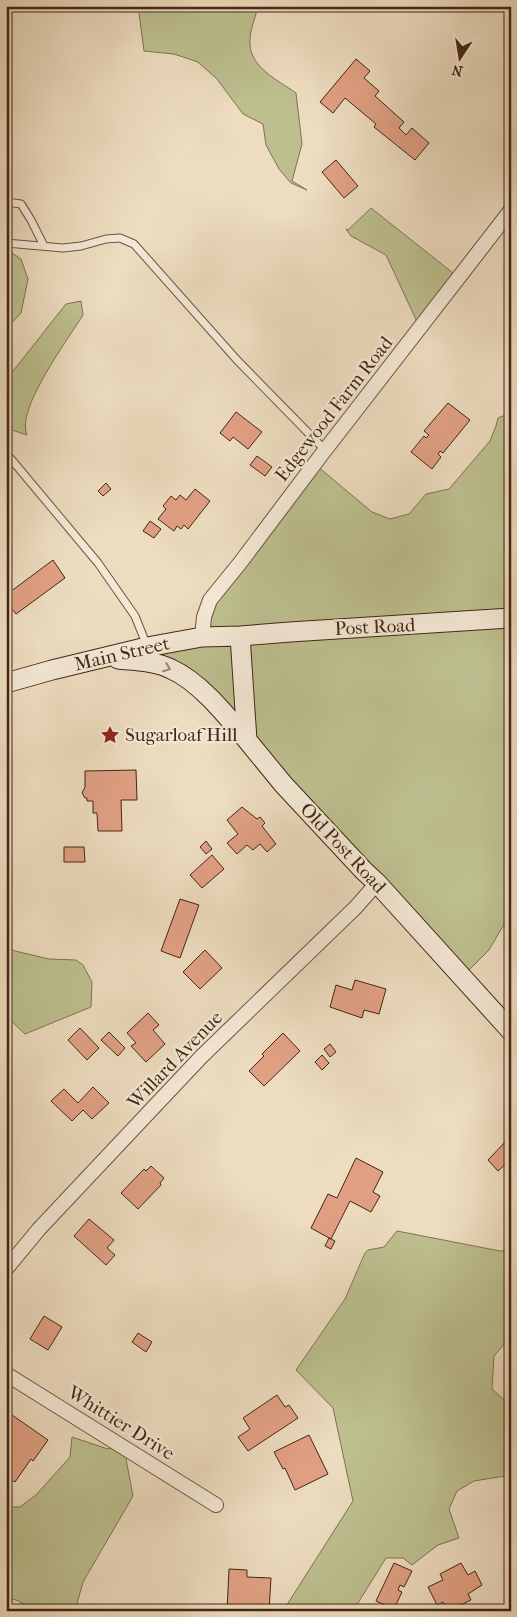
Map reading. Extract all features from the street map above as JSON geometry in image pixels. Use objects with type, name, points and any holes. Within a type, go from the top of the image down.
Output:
[{"type":"main road","name":"Post Road","points":[[240,636],[511,618]]},
{"type":"main road","name":"Main Street","points":[[6,683],[147,647],[202,637],[240,636]]},
{"type":"main road","points":[[240,636],[247,740]]},
{"type":"main road","name":"Old Post Road","points":[[102,658],[147,662],[171,669],[195,684],[229,718],[283,784],[377,883],[511,1031]]},
{"type":"street","name":"Edgewood Farm Road","points":[[202,637],[204,617],[210,600],[511,210]]},
{"type":"street","name":"Willard Avenue","points":[[6,1269],[39,1229],[195,1065],[356,907],[377,883]]},
{"type":"street","name":"Whittier Drive","points":[[6,1374],[216,1505]]},
{"type":"lane","points":[[6,202],[22,204],[44,246]]},
{"type":"lane","points":[[6,243],[63,248],[120,238],[134,244],[237,360],[326,450]]},
{"type":"lane","points":[[6,454],[98,563],[135,616],[147,647]]},
{"type":"green space","points":[[138,6],[248,6],[257,10],[251,32],[251,49],[254,58],[266,72],[296,93],[302,144],[292,181],[307,190],[291,183],[279,169],[266,145],[263,124],[243,114],[217,79],[198,62],[174,54],[144,51]]},
{"type":"green space","points":[[371,208],[458,277],[419,326],[386,255],[351,236],[346,229],[348,230]]},
{"type":"green space","points":[[6,249],[21,259],[28,279],[21,313],[6,329]]},
{"type":"green space","points":[[81,301],[83,315],[45,374],[29,409],[25,424],[27,435],[6,428],[6,380],[66,304]]},
{"type":"green space","points":[[511,413],[511,521],[508,524],[504,549],[511,566],[511,920],[506,921],[489,950],[460,979],[196,688],[126,655],[201,640],[202,621],[317,466],[372,512],[390,519],[409,514],[426,494],[449,489],[490,441],[498,418]]},
{"type":"green space","points":[[6,946],[15,951],[49,959],[76,960],[83,965],[92,982],[91,1007],[25,1034],[6,1016]]},
{"type":"green space","points":[[397,1231],[500,1251],[511,1251],[511,1336],[494,1356],[492,1389],[511,1406],[511,1475],[474,1481],[457,1491],[449,1509],[459,1538],[438,1545],[412,1565],[403,1558],[386,1558],[353,1611],[283,1611],[353,1501],[333,1408],[296,1370],[345,1299],[365,1253],[368,1250],[384,1247]]},
{"type":"green space","points":[[72,1437],[108,1449],[123,1443],[133,1496],[83,1582],[75,1611],[33,1611],[19,1601],[6,1597],[6,1507],[20,1507],[36,1495],[70,1457]]},
{"type":"building","points":[[356,59],[370,71],[364,78],[379,91],[375,96],[404,122],[399,128],[406,135],[412,128],[429,143],[415,160],[374,127],[376,124],[345,98],[333,113],[320,102]]},
{"type":"building","points":[[336,160],[358,186],[344,198],[322,172]]},
{"type":"building","points":[[448,403],[470,420],[443,453],[440,451],[438,454],[441,457],[432,469],[411,452],[424,436],[426,438],[429,435],[424,431]]},
{"type":"building","points":[[236,412],[262,432],[248,449],[233,437],[230,441],[220,433]]},
{"type":"building","points":[[257,456],[272,467],[265,476],[250,465]]},
{"type":"building","points":[[106,483],[111,489],[103,496],[98,491]]},
{"type":"building","points":[[195,489],[210,501],[188,529],[184,525],[181,529],[177,526],[174,531],[158,519],[166,509],[163,506],[171,496],[176,500],[180,495],[186,500]]},
{"type":"building","points":[[150,521],[161,529],[154,538],[143,531]]},
{"type":"building","points":[[53,560],[65,578],[16,614],[6,601],[6,595]]},
{"type":"building","points":[[136,770],[137,800],[121,800],[122,831],[98,831],[97,813],[93,813],[93,801],[87,801],[87,798],[82,793],[85,787],[85,771]]},
{"type":"building","points":[[242,807],[257,819],[260,817],[265,823],[262,826],[276,844],[267,852],[260,844],[253,850],[247,845],[237,854],[227,843],[238,834],[227,820]]},
{"type":"building","points":[[206,841],[212,849],[206,854],[200,847]]},
{"type":"building","points":[[64,847],[84,847],[85,862],[64,862]]},
{"type":"building","points":[[212,855],[224,869],[202,888],[190,875]]},
{"type":"building","points":[[180,899],[199,905],[180,958],[161,951]]},
{"type":"building","points":[[205,950],[222,968],[200,989],[183,972]]},
{"type":"building","points":[[355,980],[386,989],[379,1014],[364,1010],[362,1018],[330,1007],[336,985],[352,990]]},
{"type":"building","points":[[148,1013],[159,1025],[153,1030],[165,1044],[146,1062],[131,1046],[136,1043],[127,1033]]},
{"type":"building","points":[[80,1028],[99,1048],[87,1060],[68,1040]]},
{"type":"building","points":[[109,1032],[125,1048],[118,1056],[101,1040]]},
{"type":"building","points":[[283,1033],[300,1051],[264,1086],[249,1071],[264,1056],[262,1054]]},
{"type":"building","points":[[330,1044],[336,1052],[330,1057],[324,1049]]},
{"type":"building","points":[[322,1055],[329,1063],[322,1070],[315,1062]]},
{"type":"building","points":[[93,1087],[109,1103],[92,1119],[83,1110],[72,1121],[51,1101],[64,1089],[78,1103]]},
{"type":"building","points":[[6,1132],[12,1138],[6,1144]]},
{"type":"building","points":[[507,1140],[511,1143],[511,1161],[498,1171],[488,1160]]},
{"type":"building","points":[[356,1158],[383,1172],[373,1192],[380,1196],[371,1212],[350,1201],[331,1239],[311,1228],[328,1194],[337,1198]]},
{"type":"building","points":[[151,1166],[164,1178],[160,1183],[161,1185],[138,1209],[121,1193],[144,1169],[146,1171]]},
{"type":"building","points":[[89,1219],[114,1240],[107,1248],[115,1255],[106,1265],[74,1236]]},
{"type":"building","points":[[329,1238],[335,1241],[331,1249],[325,1246]]},
{"type":"building","points":[[44,1316],[62,1327],[48,1350],[30,1339]]},
{"type":"building","points":[[138,1333],[152,1342],[146,1352],[132,1342]]},
{"type":"building","points":[[277,1395],[285,1407],[289,1405],[298,1418],[248,1451],[238,1437],[250,1429],[243,1418]]},
{"type":"building","points":[[12,1415],[48,1440],[33,1461],[31,1459],[15,1482],[6,1476],[6,1450],[10,1445],[6,1442],[6,1423]]},
{"type":"building","points":[[309,1435],[328,1474],[295,1490],[285,1468],[283,1469],[274,1452]]},
{"type":"building","points":[[394,1563],[412,1571],[404,1587],[400,1585],[398,1590],[402,1592],[394,1609],[376,1601]]},
{"type":"building","points":[[461,1563],[468,1575],[475,1571],[482,1585],[468,1594],[471,1600],[448,1611],[443,1602],[437,1605],[428,1587],[443,1580],[440,1574]]},
{"type":"building","points":[[229,1569],[247,1570],[247,1577],[271,1578],[269,1611],[227,1611]]},
{"type":"place","name":"Sugarloaf Hill","points":[[110,735]]}]
